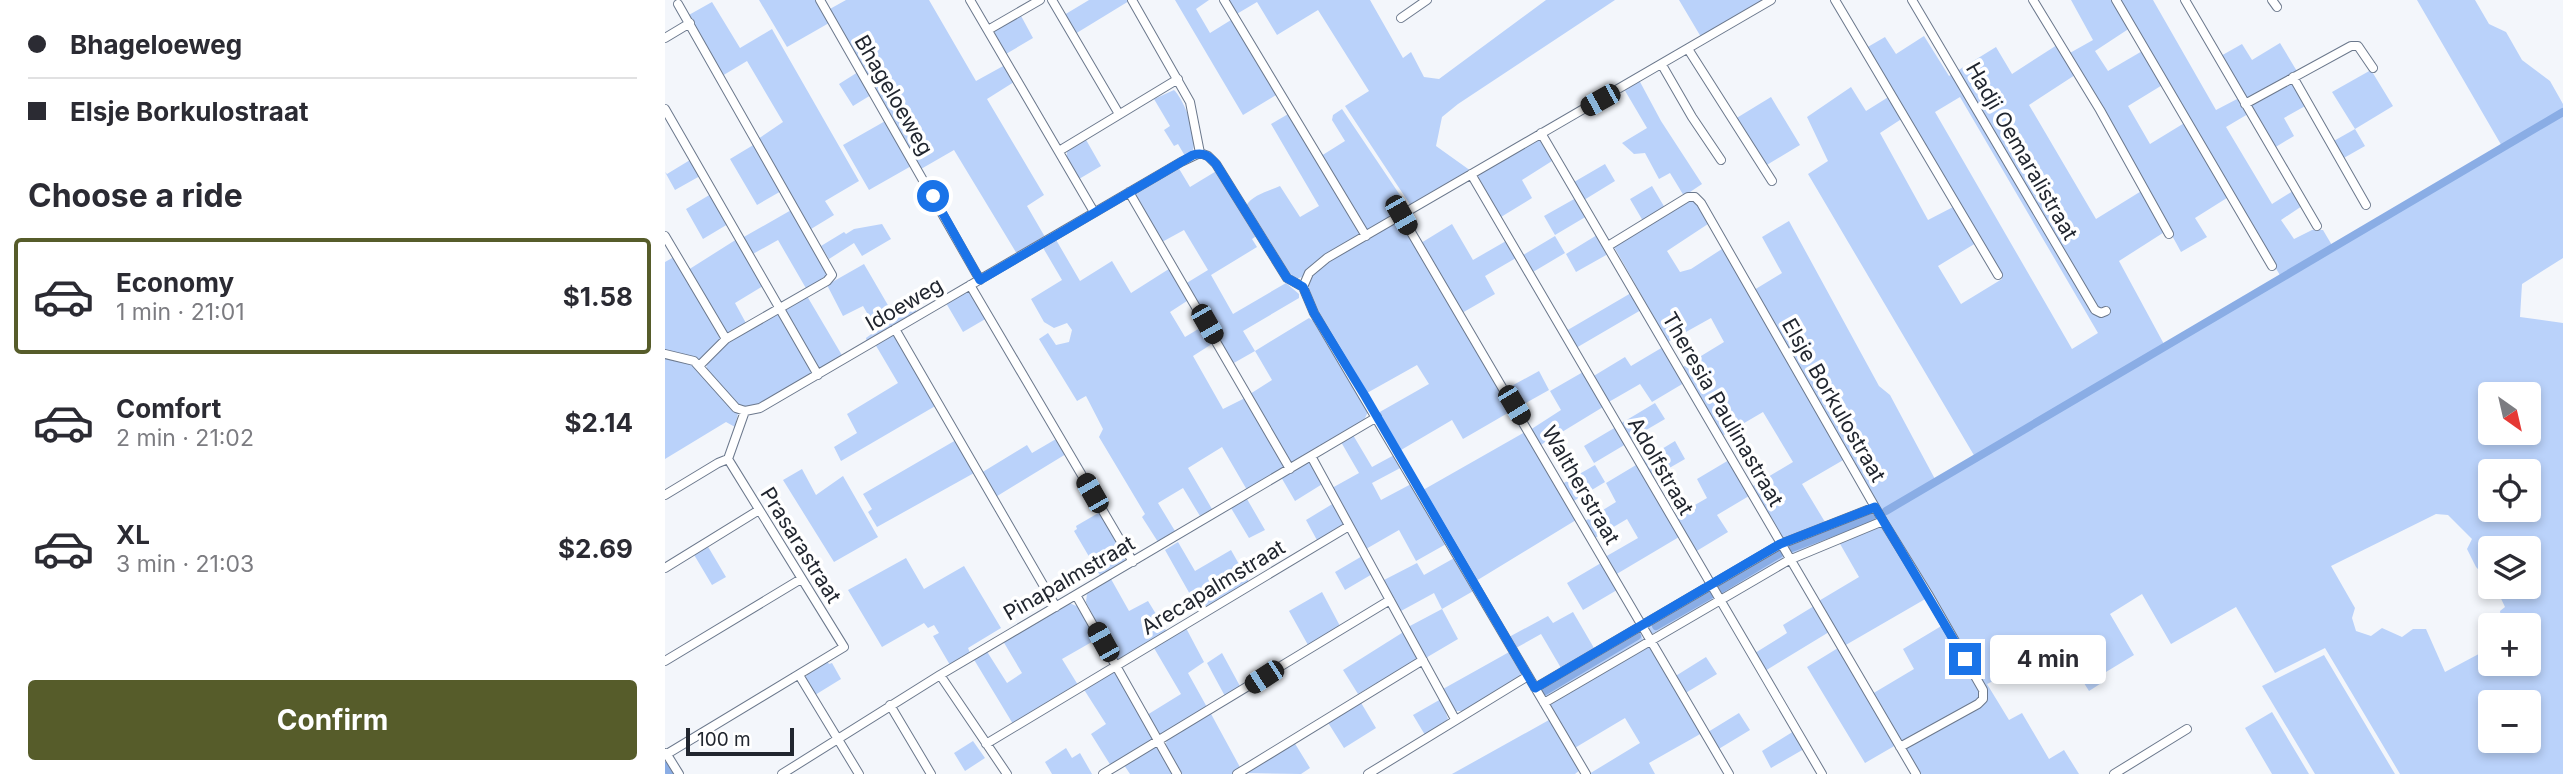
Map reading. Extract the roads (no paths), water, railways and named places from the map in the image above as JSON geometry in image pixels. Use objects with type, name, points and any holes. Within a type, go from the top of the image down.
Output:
[{"type":"street","name":"Bhageloeweg","points":[[820,0],[980,280]]},
{"type":"street","points":[[970,0],[1094,212]]},
{"type":"street","points":[[988,30],[1040,0]]},
{"type":"street","points":[[1052,0],[1119,114]]},
{"type":"street","points":[[1132,0],[1190,102],[1200,153],[1216,164],[1287,278],[1303,287],[1314,313],[1586,774]]},
{"type":"street","points":[[1224,0],[1366,236]]},
{"type":"street","points":[[1401,18],[1427,0]]},
{"type":"street","points":[[1303,287],[1310,273],[1318,265],[1771,0]]},
{"type":"street","points":[[1835,0],[1998,275]]},
{"type":"street","name":"Hadji Oemaralistraat","points":[[1912,0],[2095,310],[2101,313],[2106,311]]},
{"type":"street","points":[[2033,0],[2100,110],[2169,234]]},
{"type":"street","points":[[2116,0],[2272,266]]},
{"type":"street","points":[[2185,0],[2317,226]]},
{"type":"street","points":[[678,4],[832,275],[827,281],[726,339],[700,365]]},
{"type":"street","points":[[665,38],[690,23]]},
{"type":"street","points":[[2245,104],[2355,45],[2361,49],[2373,68]]},
{"type":"street","points":[[1688,48],[1772,181]]},
{"type":"street","points":[[1662,65],[1721,160]]},
{"type":"street","points":[[2293,77],[2366,205]]},
{"type":"street","points":[[1059,151],[1178,79]]},
{"type":"street","points":[[665,109],[818,375]]},
{"type":"street","name":"Theresia Paulinastraat","points":[[1541,134],[1916,774]]},
{"type":"street","name":"Idoeweg","points":[[745,411],[760,408],[1094,212],[1200,153]]},
{"type":"street","name":"Adolfstraat","points":[[1471,174],[1822,774]]},
{"type":"street","points":[[1129,192],[1290,468]]},
{"type":"street","name":"Elsje Borkulostraat","points":[[1608,246],[1677,203],[1695,197],[1702,203],[1883,521],[1983,690],[1983,699],[1978,704],[1900,747]]},
{"type":"street","name":"Waltherstraat","points":[[1401,215],[1729,774]]},
{"type":"street","points":[[665,236],[726,339]]},
{"type":"street","points":[[970,285],[1133,562]]},
{"type":"street","points":[[895,329],[1056,607]]},
{"type":"street","points":[[665,354],[687,358],[700,365],[729,401],[745,411],[728,459],[665,495]]},
{"type":"street","name":"Pinapalmstraat","points":[[782,774],[940,675],[1377,417]]},
{"type":"street","points":[[1311,456],[1455,719]]},
{"type":"street","name":"Prasarastraat","points":[[728,459],[844,647],[799,675]]},
{"type":"street","points":[[1535,688],[1780,544],[1875,507]]},
{"type":"street","points":[[665,568],[759,510]]},
{"type":"street","points":[[1544,703],[1789,559],[1883,521]]},
{"type":"street","name":"Arecapalmstraat","points":[[986,744],[1349,526]]},
{"type":"street","points":[[665,661],[801,579]]},
{"type":"street","points":[[1076,595],[1177,774]]},
{"type":"street","points":[[1103,774],[1390,600]]},
{"type":"street","points":[[1237,774],[1423,660]]},
{"type":"street","points":[[679,774],[666,753],[799,675],[859,774]]},
{"type":"street","points":[[940,675],[1007,774]]},
{"type":"street","points":[[1367,774],[1528,676]]},
{"type":"street","points":[[890,705],[931,774]]},
{"type":"street","points":[[2114,774],[2187,729]]},
{"type":"waterway","points":[[1886,511],[2563,112]]},
{"type":"waterway","points":[[1789,549],[1871,518]]},
{"type":"waterway","points":[[1721,589],[1779,554]]},
{"type":"waterway","points":[[1656,626],[1710,595]]},
{"type":"waterway","points":[[1545,691],[1637,636]]},
{"type":"waterway","points":[[665,766],[670,774]]}]
